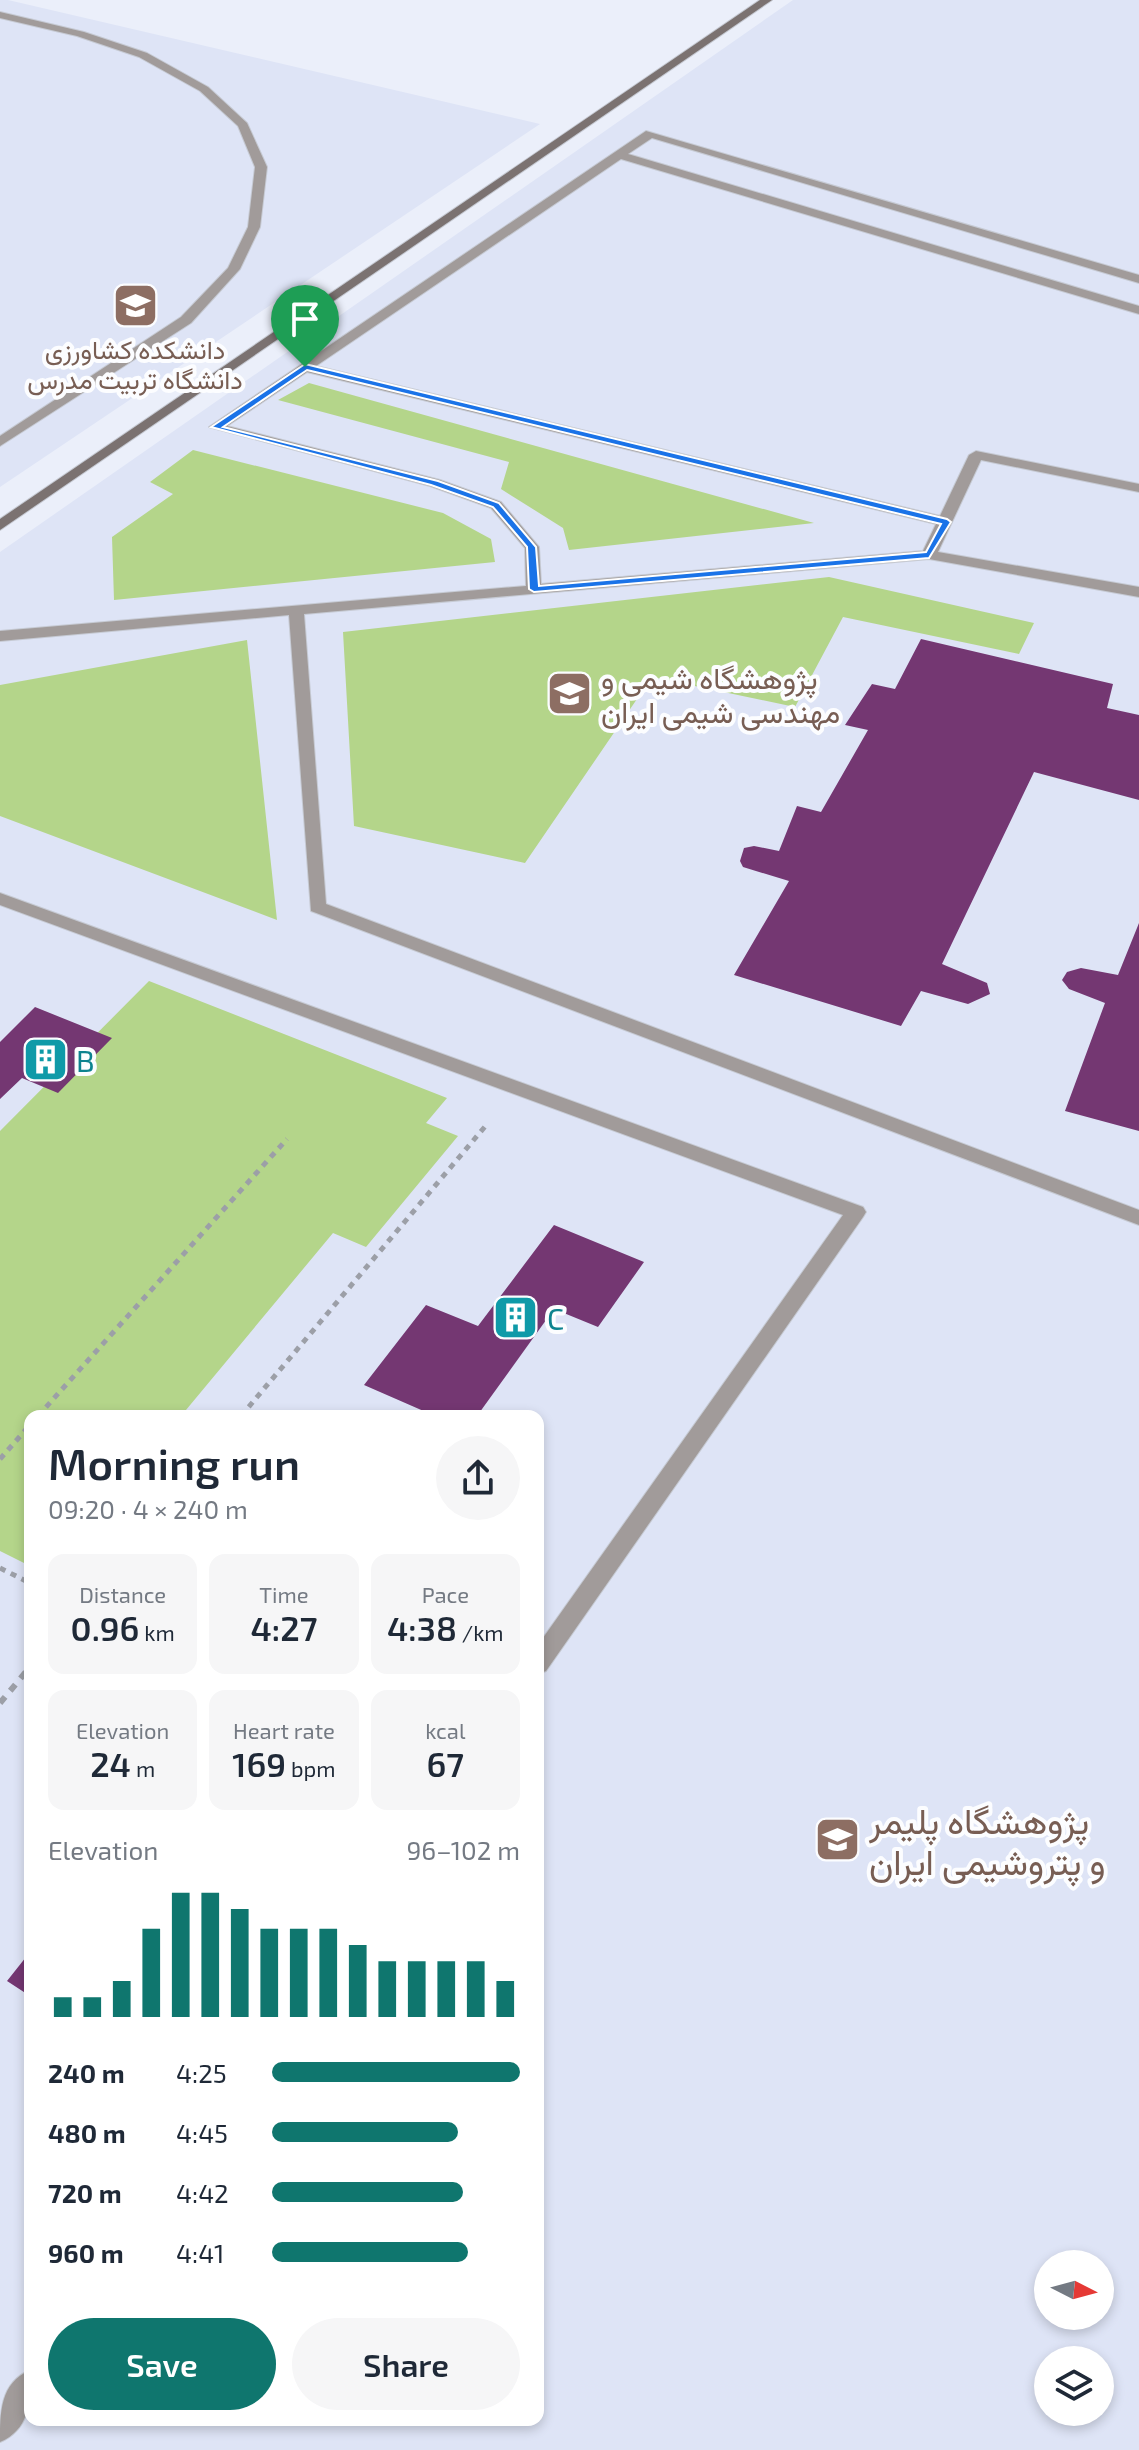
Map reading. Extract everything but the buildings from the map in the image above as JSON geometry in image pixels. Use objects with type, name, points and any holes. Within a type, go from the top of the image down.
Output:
[{"type":"street","points":[[0,526],[767,0]]},
{"type":"street","points":[[0,15],[80,34],[143,55],[204,89],[243,125],[261,167],[254,227],[241,255],[234,269],[186,320],[0,442]]},
{"type":"street","points":[[534,589],[532,547],[496,505],[435,483],[216,427],[650,134],[1139,279]]},
{"type":"street","points":[[619,155],[1139,310]]},
{"type":"street","points":[[305,367],[947,522]]},
{"type":"street","points":[[929,555],[976,455],[1139,488]]},
{"type":"street","points":[[0,636],[929,555],[1139,592]]},
{"type":"street","points":[[296,610],[317,907],[1139,1218]]},
{"type":"street","points":[[0,899],[856,1212],[544,1655]]},
{"type":"street","points":[[0,2427],[24,2393]]},
{"type":"path","points":[[246,1410],[517,1088]]},
{"type":"path","points":[[43,1410],[287,1139]]},
{"type":"path","points":[[0,1459],[24,1432]]},
{"type":"path","points":[[0,1568],[24,1580]]},
{"type":"path","points":[[0,1703],[24,1674]]},
{"type":"shaded area","name":"دانشکده کشاورزی دانشگاه تربیت مدرس","points":[[0,0],[8,0],[540,124],[0,487]]},
{"type":"shaded area","points":[[793,0],[1139,0],[1139,2450],[0,2450],[0,552]]},
{"type":"green space","points":[[309,383],[814,523],[569,550],[563,528],[501,489],[509,462],[278,400]]},
{"type":"green space","points":[[193,450],[443,513],[491,539],[495,562],[114,600],[112,537],[173,494],[150,482]]},
{"type":"green space","points":[[829,577],[1034,623],[1019,654],[843,617],[795,707],[652,677],[525,863],[354,826],[343,632]]},
{"type":"green space","points":[[247,640],[277,920],[0,816],[0,685]]},
{"type":"green space","points":[[149,981],[447,1098],[426,1123],[458,1136],[366,1247],[333,1233],[186,1410],[24,1410],[24,1563],[0,1551],[0,1131]]},
{"type":"place","name":"دانشکده کشاورزی دانشگاه تربیت مدرس","points":[[135,305]]},
{"type":"place","name":"پژوهشگاه شیمی و مهندسی شیمی ایران","points":[[570,694]]},
{"type":"place","name":"B","points":[[45,1060]]},
{"type":"place","name":"C","points":[[516,1318]]},
{"type":"place","name":"پژوهشگاه پلیمر و پتروشیمی ایران","points":[[838,1840]]},
{"type":"route","points":[[305,367],[947,522],[929,555],[534,589],[532,547],[496,505],[435,483],[216,427],[305,367]]}]
